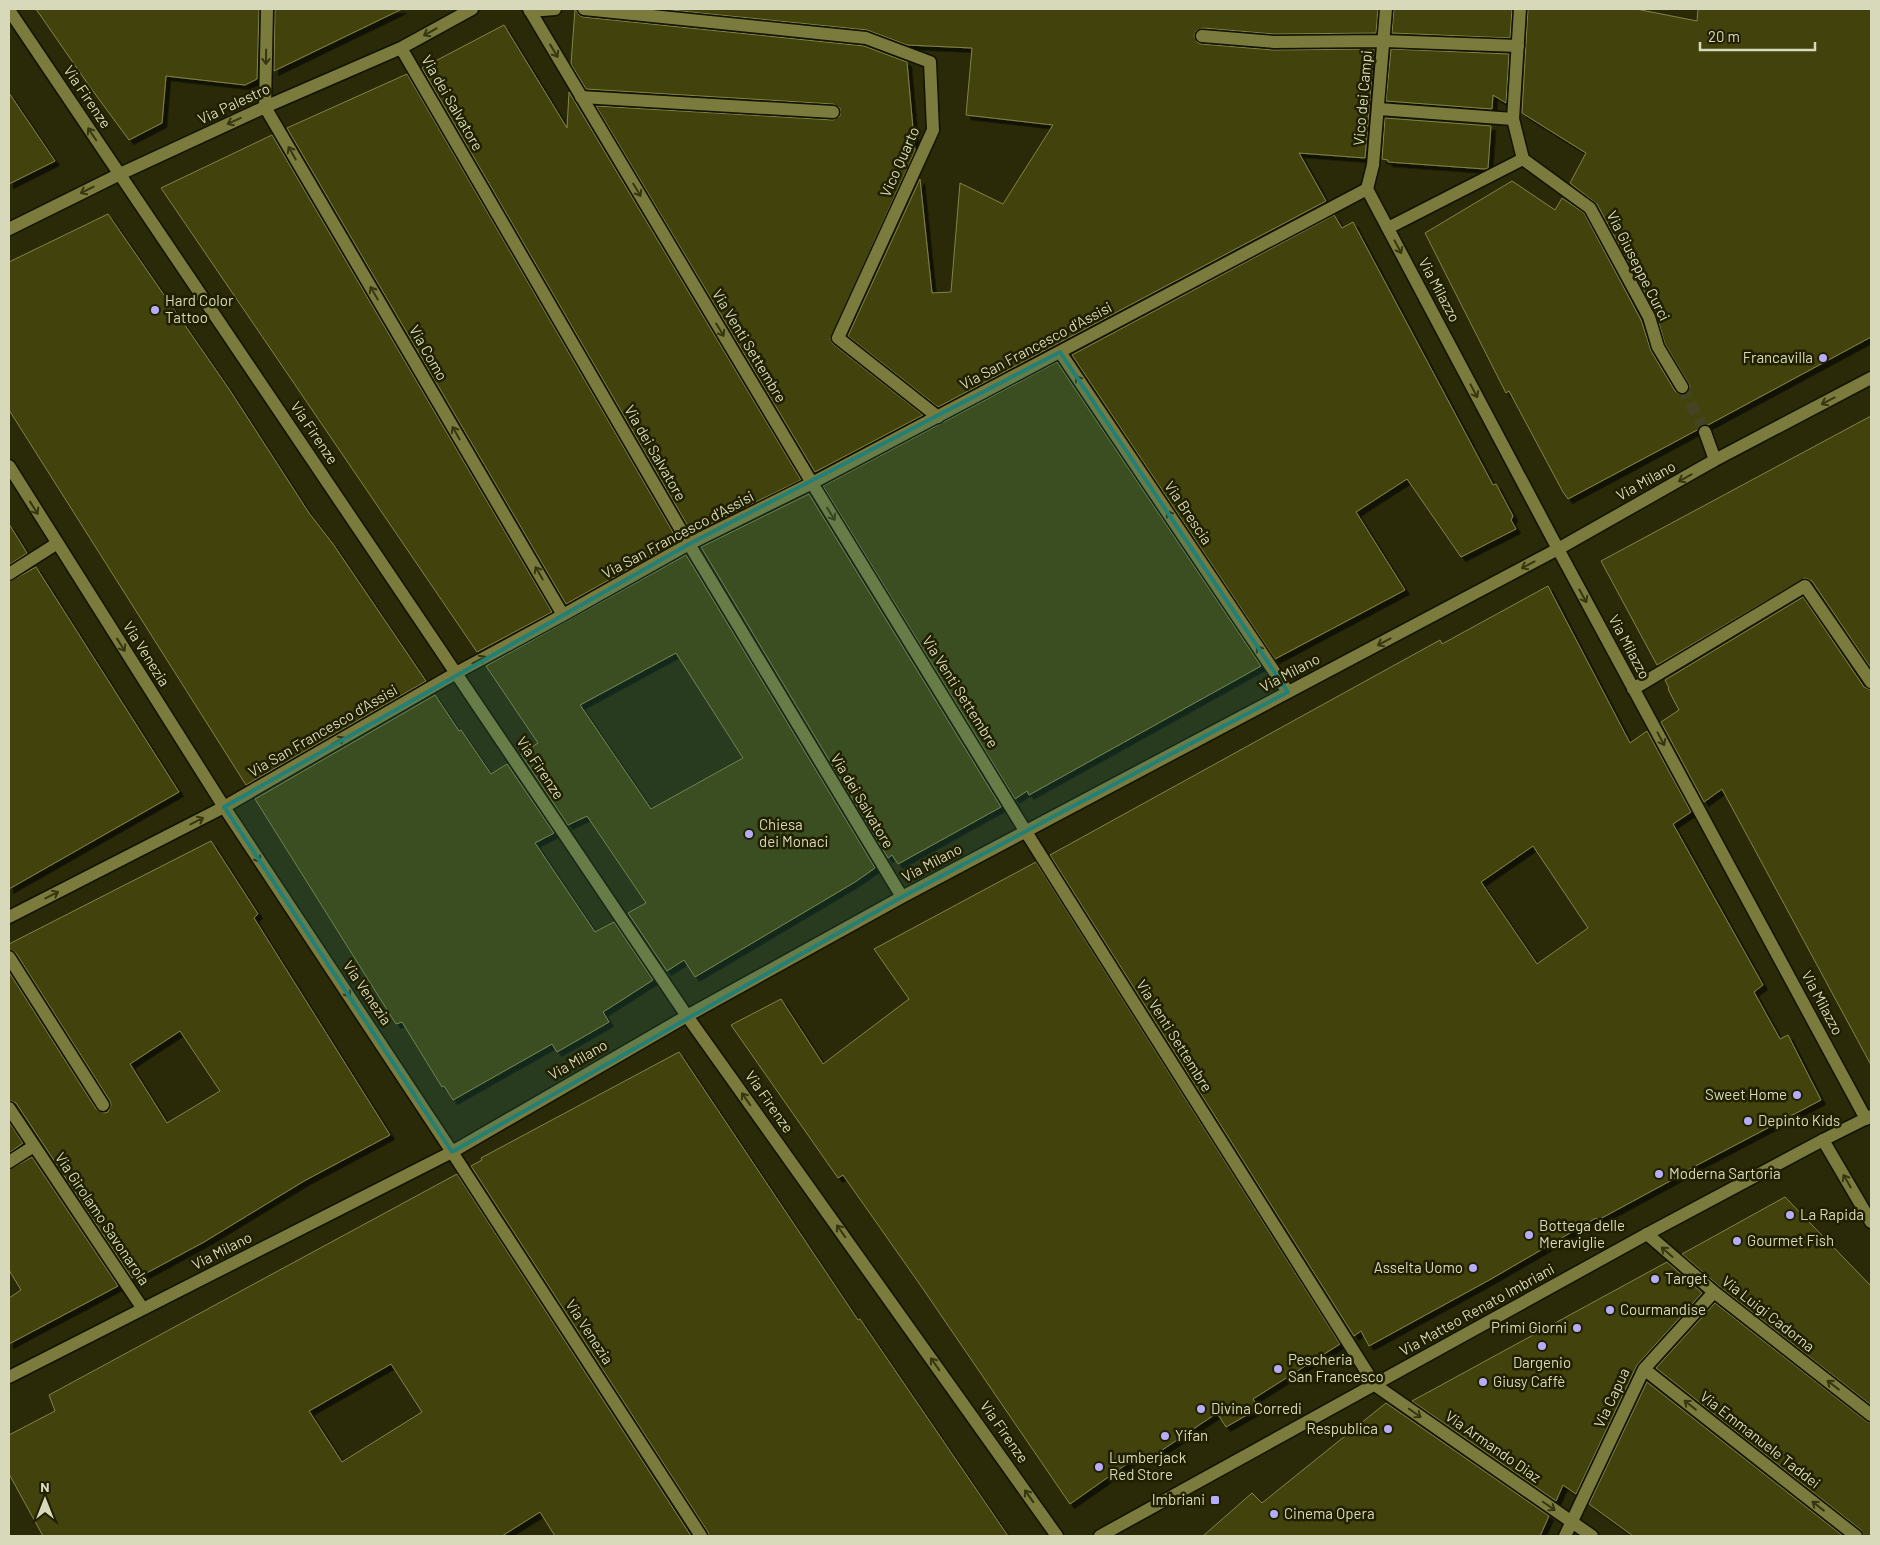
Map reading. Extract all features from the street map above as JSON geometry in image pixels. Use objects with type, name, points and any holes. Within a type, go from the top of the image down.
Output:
[{"type":"street","points":[[265,107],[267,9]]},
{"type":"street","name":"Via Palestro","points":[[9,230],[120,174],[265,107],[401,48],[472,9]]},
{"type":"street","points":[[529,10],[555,9]]},
{"type":"street","name":"Vico Quarto","points":[[584,9],[866,38],[930,62],[933,130],[838,338],[938,417]]},
{"type":"street","name":"Vico dei Campi","points":[[1367,189],[1373,165],[1386,9]]},
{"type":"street","points":[[1388,228],[1523,159],[1514,119],[1520,9]]},
{"type":"street","name":"Via Firenze","points":[[9,10],[687,1016],[1057,1536]]},
{"type":"street","name":"Via Venti Settembre","points":[[529,10],[812,484],[1026,832],[1375,1385]]},
{"type":"street","points":[[1202,36],[1274,42],[1384,41],[1518,46]]},
{"type":"street","name":"Via dei Salvatore","points":[[401,48],[689,544],[902,897]]},
{"type":"street","points":[[581,97],[833,112]]},
{"type":"street","name":"Via Como","points":[[265,107],[563,615]]},
{"type":"street","points":[[1378,109],[1514,119]]},
{"type":"street","name":"Via Giuseppe Curci","points":[[1523,159],[1590,208],[1649,317],[1658,347],[1682,387]]},
{"type":"street","name":"Via San Francesco d'Assisi","points":[[9,917],[224,807],[456,673],[689,544],[812,484],[1367,189]]},
{"type":"street","name":"Via Milazzo","points":[[1367,189],[1633,689],[1868,1117]]},
{"type":"street","name":"Via Brescia","points":[[1060,352],[1288,692]]},
{"type":"street","name":"Via Milano","points":[[9,1377],[452,1152],[687,1016],[902,897],[1558,549],[1715,460],[1871,378]]},
{"type":"street","points":[[1705,432],[1715,460]]},
{"type":"street","name":"Via Venezia","points":[[9,466],[56,544],[224,807],[452,1152],[701,1536]]},
{"type":"street","points":[[9,574],[56,544]]},
{"type":"street","points":[[1633,689],[1805,586],[1871,682]]},
{"type":"street","points":[[9,957],[103,1105]]},
{"type":"street","name":"Via Girolamo Savonarola","points":[[9,1108],[143,1309]]},
{"type":"street","name":"Via Matteo Renato Imbriani","points":[[1100,1536],[1647,1234],[1868,1117]]},
{"type":"street","points":[[1823,1140],[1871,1222]]},
{"type":"street","name":"Via Girolamo Savonarola","points":[[9,1162],[34,1146]]},
{"type":"street","name":"Via Luigi Cadorna","points":[[1647,1234],[1714,1292],[1871,1415]]},
{"type":"street","name":"Via Capua","points":[[1565,1536],[1644,1369],[1714,1292]]},
{"type":"street","name":"Via Emmanuele Taddei","points":[[1644,1369],[1856,1536]]},
{"type":"street","name":"Via Armando Diaz","points":[[1375,1385],[1592,1536]]},
{"type":"highlighted area","points":[[1060,352],[1288,692],[902,897],[452,1152],[224,807],[689,544]]},
{"type":"building","points":[[36,9],[259,9],[257,79],[245,85],[166,76],[162,123],[129,140]]},
{"type":"building","points":[[275,9],[402,9],[274,71]]},
{"type":"building","points":[[575,9],[583,17],[864,46],[907,62],[915,151],[830,339],[833,344],[923,415],[815,472],[596,106],[833,120],[840,116],[840,108],[833,104],[586,89],[571,64]]},
{"type":"building","points":[[661,9],[1378,9],[1376,33],[1274,34],[1203,28],[1196,31],[1194,36],[1197,42],[1201,44],[1273,50],[1374,49],[1365,158],[1299,153],[1326,201],[938,407],[848,336],[920,179],[932,293],[951,292],[960,183],[1003,204],[1053,125],[966,115],[972,48],[907,45],[867,30]]},
{"type":"building","points":[[1394,9],[1512,9],[1510,38],[1392,33]]},
{"type":"building","points":[[1528,9],[1636,9],[1697,21],[1698,9],[1871,9],[1871,337],[1708,425],[1702,425],[1697,430],[1568,499],[1509,391],[1506,393],[1425,233],[1512,181],[1555,210],[1562,198],[1584,213],[1641,320],[1651,351],[1675,391],[1679,394],[1686,394],[1690,386],[1665,344],[1656,313],[1597,204],[1570,183],[1586,153],[1522,113]]},
{"type":"building","points":[[504,25],[567,128],[569,92],[801,480],[692,533],[422,68]]},
{"type":"building","points":[[1391,49],[1509,54],[1506,103],[1493,95],[1492,109],[1386,101]]},
{"type":"building","points":[[407,74],[678,541],[566,604],[287,128]]},
{"type":"building","points":[[9,93],[55,161],[9,184]]},
{"type":"building","points":[[1385,118],[1491,126],[1488,168],[1388,162],[1388,160],[1382,159]]},
{"type":"building","points":[[272,135],[552,612],[477,652],[161,188]]},
{"type":"building","points":[[108,214],[229,389],[309,513],[333,544],[426,681],[246,785],[9,410],[9,262]]},
{"type":"building","points":[[1334,215],[1342,228],[1353,222],[1493,485],[1496,484],[1513,516],[1511,520],[1516,529],[1461,557],[1407,479],[1356,512],[1405,590],[1275,659],[1072,355]]},
{"type":"building","points":[[1057,362],[1261,666],[1029,795],[1027,791],[1015,799],[823,486]]},
{"type":"building","points":[[1871,416],[1871,668],[1812,581],[1805,578],[1657,665],[1601,561]]},
{"type":"building","points":[[809,494],[1001,807],[898,864],[892,855],[888,858],[701,547]]},
{"type":"building","points":[[9,524],[27,553],[9,565]]},
{"type":"building","points":[[686,555],[875,868],[855,882],[695,977],[684,960],[667,971],[628,913],[646,903],[587,816],[568,825],[521,754],[538,743],[486,666]],"holes":[[[676,653],[743,758],[651,809],[580,705]]]},
{"type":"building","points":[[36,567],[179,792],[9,889],[9,582]]},
{"type":"building","points":[[1548,586],[1630,743],[1647,731],[1691,812],[1673,824],[1763,985],[1754,992],[1780,1039],[1788,1035],[1821,1100],[1682,1173],[1598,1220],[1596,1218],[1491,1279],[1369,1346],[1361,1331],[1354,1336],[1050,855],[1440,640],[1442,644]],"holes":[[[1533,846],[1588,928],[1537,964],[1481,882]]]},
{"type":"building","points":[[1803,597],[1864,687],[1871,690],[1871,1065],[1722,789],[1704,802],[1661,722],[1679,710],[1665,680]]},
{"type":"building","points":[[435,695],[491,774],[507,764],[554,833],[535,843],[595,932],[614,922],[653,980],[603,1012],[609,1022],[557,1052],[552,1044],[453,1100],[444,1086],[442,1087],[402,1022],[396,1024],[255,799]]},
{"type":"building","points":[[211,841],[258,914],[254,918],[390,1135],[304,1181],[204,1242],[141,1276],[139,1274],[132,1278],[16,1103],[9,1100],[9,972],[96,1109],[104,1113],[108,1112],[111,1105],[16,953],[9,949],[9,944]],"holes":[[[180,1031],[220,1091],[167,1123],[130,1064]]]},
{"type":"building","points":[[1036,862],[1340,1344],[1253,1399],[1259,1408],[1226,1427],[1217,1413],[1146,1461],[1141,1454],[1070,1504],[843,1175],[838,1178],[731,1025],[781,999],[823,1064],[909,999],[874,949]]},
{"type":"building","points":[[679,1052],[858,1320],[860,1319],[1008,1536],[709,1536],[471,1166],[482,1160],[481,1158]]},
{"type":"building","points":[[9,1122],[23,1143],[9,1153]]},
{"type":"building","points":[[32,1157],[118,1286],[9,1344],[9,1298],[21,1290],[9,1270],[9,1170]]},
{"type":"building","points":[[457,1174],[691,1536],[555,1536],[540,1512],[502,1536],[43,1536],[9,1474],[9,1435],[55,1411],[49,1395]],"holes":[[[391,1364],[422,1412],[342,1462],[309,1411]]]},
{"type":"building","points":[[1785,1197],[1871,1286],[1871,1405],[1719,1286],[1682,1254]]},
{"type":"building","points":[[1667,1262],[1702,1293],[1637,1365],[1576,1494],[1563,1485],[1556,1501],[1412,1401]]},
{"type":"building","points":[[1715,1303],[1871,1423],[1871,1536],[1864,1536],[1861,1530],[1656,1368]]},
{"type":"building","points":[[1647,1382],[1843,1536],[1633,1536],[1589,1504]]},
{"type":"building","points":[[1386,1403],[1549,1516],[1540,1536],[1203,1536],[1252,1493],[1262,1503]]},
{"type":"tunnel","points":[[1682,387],[1705,432]]},
{"type":"place","name":"Hard Color Tattoo","points":[[155,310]]},
{"type":"place","name":"Francavilla","points":[[1823,358]]},
{"type":"place","name":"Chiesa dei Monaci","points":[[749,834]]},
{"type":"place","name":"Sweet Home","points":[[1797,1095]]},
{"type":"place","name":"Depinto Kids","points":[[1748,1121]]},
{"type":"place","name":"Moderna Sartoria","points":[[1659,1174]]},
{"type":"place","name":"La Rapida","points":[[1790,1215]]},
{"type":"place","name":"Bottega delle Meraviglie","points":[[1529,1235]]},
{"type":"place","name":"Gourmet Fish","points":[[1737,1241]]},
{"type":"place","name":"Asselta Uomo","points":[[1473,1268]]},
{"type":"place","name":"Target","points":[[1655,1279]]},
{"type":"place","name":"Courmandise","points":[[1610,1310]]},
{"type":"place","name":"Primi Giorni","points":[[1577,1328]]},
{"type":"place","name":"Dargenio","points":[[1542,1346]]},
{"type":"place","name":"Pescheria San Francesco","points":[[1278,1369]]},
{"type":"place","name":"Giusy Caffè","points":[[1483,1382]]},
{"type":"place","name":"Divina Corredi","points":[[1201,1409]]},
{"type":"place","name":"Respublica","points":[[1388,1429]]},
{"type":"place","name":"Yifan","points":[[1165,1436]]},
{"type":"place","name":"Lumberjack Red Store","points":[[1099,1467]]},
{"type":"place","name":"Imbriani","points":[[1215,1500]]},
{"type":"place","name":"Cinema Opera","points":[[1274,1514]]}]
